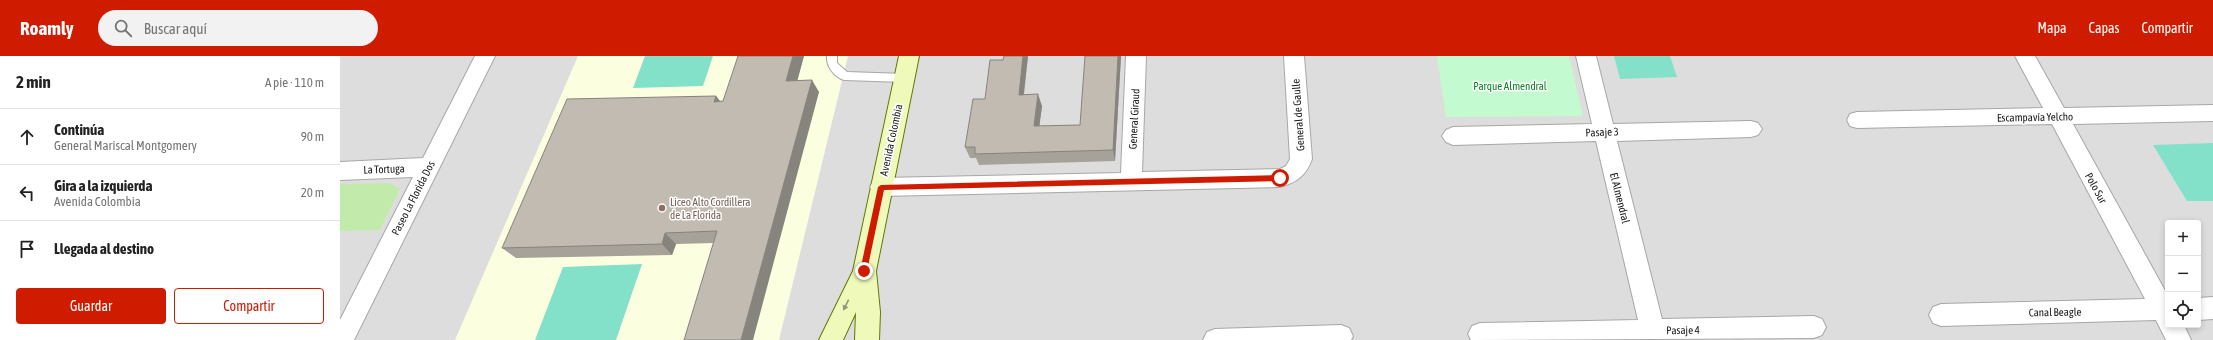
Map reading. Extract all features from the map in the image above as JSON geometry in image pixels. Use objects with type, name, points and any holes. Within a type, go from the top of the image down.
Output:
[{"type":"main road","name":"Avenida Colombia","points":[[831,340],[864,271],[909,56]]},
{"type":"main road","name":"Avenida Colombia","points":[[864,271],[868,312],[867,340]]},
{"type":"street","name":"Paseo La Florida Dos","points":[[342,340],[484,56]]},
{"type":"street","name":"General Giraud","points":[[1131,181],[1136,56]]},
{"type":"street","name":"General de Gaulle","points":[[1131,181],[1280,178],[1295,172],[1301,160],[1294,56]]},
{"type":"street","name":"El Almendral","points":[[1586,56],[1654,335]]},
{"type":"street","name":"Polo Sur","points":[[2024,56],[2165,311]]},
{"type":"street","name":"Escampavía Yelcho","points":[[1857,120],[2213,113]]},
{"type":"street","name":"Pasaje 3","points":[[1453,136],[1751,128]]},
{"type":"street","name":"La Tortuga","points":[[340,171],[428,167]]},
{"type":"street","points":[[881,187],[1131,181]]},
{"type":"street","points":[[2201,309],[2213,308]]},
{"type":"street","name":"Canal Beagle","points":[[1941,315],[2165,316]]},
{"type":"street","name":"Pasaje 4","points":[[1480,334],[1654,335],[1814,327]]},
{"type":"street","name":"Polo Sur","points":[[2174,328],[2179,340]]},
{"type":"street","points":[[1215,340],[1341,336]]},
{"type":"lane","points":[[832,56],[832,64],[844,76],[905,78]]},
{"type":"shaded area","points":[[340,56],[2213,56],[2213,340],[340,340]]},
{"type":"shaded area","name":"Liceo Alto Cordillera de La Florida","points":[[578,56],[848,56],[779,340],[455,340]]},
{"type":"green space","points":[[645,56],[713,56],[703,86],[633,88]]},
{"type":"green space","name":"Parque Almendral","points":[[1437,56],[1569,56],[1583,116],[1446,117]]},
{"type":"green space","points":[[1614,56],[1670,56],[1677,77],[1620,79]]},
{"type":"green space","points":[[2213,143],[2213,201],[2187,201],[2153,145]]},
{"type":"green space","points":[[390,183],[400,189],[380,230],[340,231],[340,184]]},
{"type":"green space","points":[[642,264],[616,340],[535,340],[563,267]]},
{"type":"building","points":[[738,56],[793,56],[786,81],[812,80],[741,340],[684,340],[717,231],[665,233],[662,244],[502,248],[567,99],[716,96],[714,102],[723,101]]},
{"type":"building","points":[[1004,56],[1023,56],[1019,95],[1038,94],[1034,126],[1080,125],[1085,56],[1118,56],[1113,150],[975,154],[975,147],[965,147],[973,99],[985,99],[990,60],[1003,60]]},
{"type":"place","name":"Liceo Alto Cordillera de La Florida","points":[[662,208]]},
{"type":"route","points":[[864,271],[881,187],[1280,178]]}]
